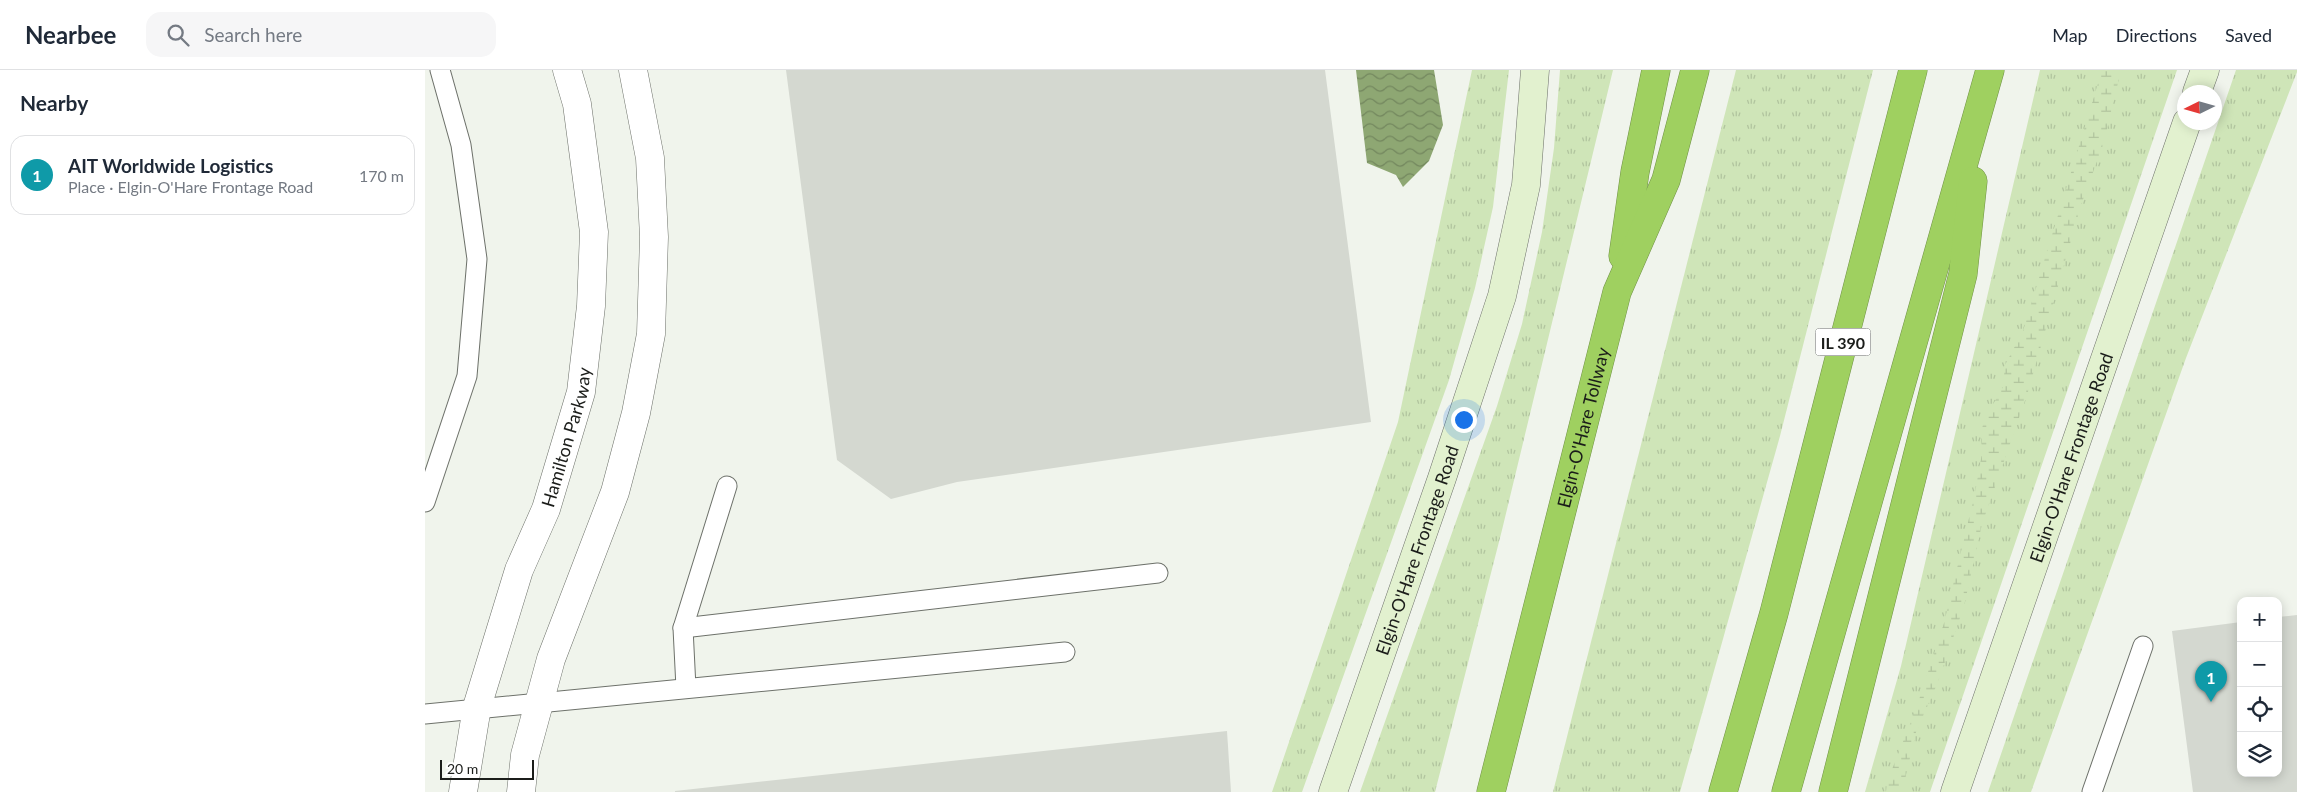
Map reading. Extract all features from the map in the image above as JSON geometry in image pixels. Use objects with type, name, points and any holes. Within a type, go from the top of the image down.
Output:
[{"type":"highway","points":[[1617,292],[1635,172],[1656,70]]},
{"type":"highway","name":"Elgin-O'Hare Tollway","points":[[1491,792],[1617,292],[1666,180],[1695,70]]},
{"type":"highway","name":"IL 390","points":[[1723,792],[1773,613],[1913,70]]},
{"type":"highway","points":[[1786,792],[1990,70]]},
{"type":"highway","points":[[1833,792],[1963,274],[1981,107]]},
{"type":"main road","name":"Elgin-O'Hare Frontage Road","points":[[1333,792],[1442,478],[1502,296],[1526,185],[1535,70]]},
{"type":"main road","points":[[2200,85],[2205,70]]},
{"type":"main road","name":"Elgin-O'Hare Frontage Road","points":[[1955,792],[2184,130]]},
{"type":"street","name":"Hamilton Parkway","points":[[463,792],[477,707],[519,570],[547,509],[581,392],[591,306],[594,232],[577,104],[567,70]]},
{"type":"street","points":[[521,792],[525,755],[551,659],[615,492],[636,413],[651,334],[654,237],[649,158],[633,70]]},
{"type":"lane","points":[[425,502],[467,376],[477,259],[461,145],[440,70]]},
{"type":"lane","points":[[687,688],[683,628],[727,486]]},
{"type":"lane","points":[[683,628],[1158,573]]},
{"type":"lane","points":[[2092,792],[2143,646]]},
{"type":"lane","points":[[425,714],[477,707],[1065,652]]},
{"type":"green space","points":[[1472,70],[1509,70],[1493,207],[1475,288],[1449,380],[1302,792],[1272,792],[1398,422]]},
{"type":"green space","points":[[1560,70],[1613,70],[1502,530],[1435,792],[1360,792],[1497,406],[1522,324],[1542,232],[1554,148]]},
{"type":"green space","points":[[1736,70],[1873,70],[1780,436],[1680,792],[1553,792]]},
{"type":"green space","points":[[2040,70],[2177,70],[1930,792],[1865,792],[1901,666]]},
{"type":"green space","points":[[2102,70],[2121,70],[2104,142],[2081,205],[2027,395],[1982,524],[1964,606],[1938,682],[1916,732],[1902,792],[1886,792],[1887,782],[1916,709],[1944,623],[1975,493],[1982,453],[1981,434],[1984,420],[2003,387],[2005,365],[2023,331]]},
{"type":"green space","points":[[2236,70],[2297,70],[2186,358],[2031,792],[1988,792],[2215,130],[2222,130],[2222,111]]},
{"type":"water","points":[[1356,70],[1434,70],[1443,125],[1429,161],[1403,187],[1396,175],[1367,163]]},
{"type":"building","points":[[786,70],[1325,70],[1371,422],[957,482],[891,499],[837,460]]},
{"type":"building","points":[[2297,615],[2297,792],[2193,792],[2172,631],[2237,623],[2237,777],[2282,777],[2282,617]]},
{"type":"building","points":[[1227,731],[1231,792],[675,792],[675,791]]},
{"type":"place","name":"AIT Worldwide Logistics","points":[[2211,702]]}]
